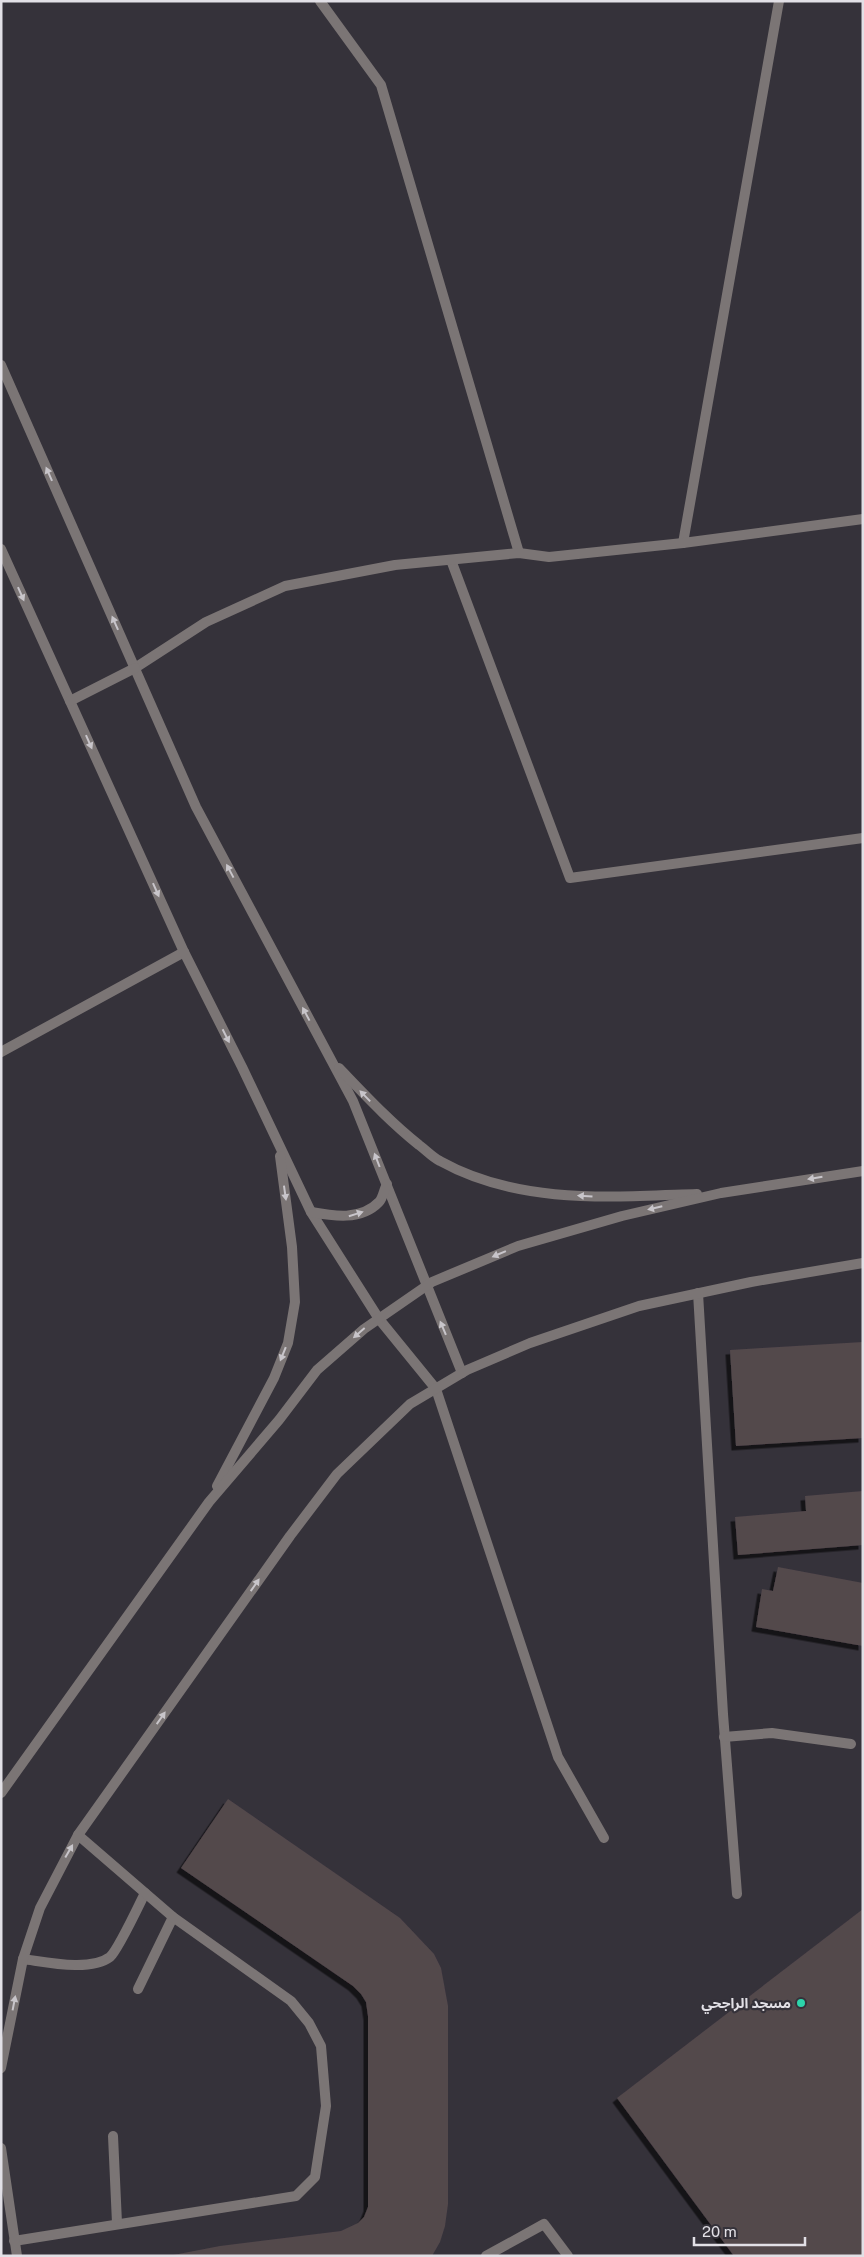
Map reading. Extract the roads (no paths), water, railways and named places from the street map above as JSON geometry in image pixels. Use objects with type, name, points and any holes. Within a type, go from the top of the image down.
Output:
[{"type":"street","points":[[320,1],[381,85],[519,553]]},
{"type":"street","points":[[683,543],[779,1]]},
{"type":"street","points":[[1,365],[196,807],[352,1101],[462,1373]]},
{"type":"street","points":[[70,701],[135,668],[206,622],[285,586],[395,565],[519,553],[549,557],[683,543],[863,519]]},
{"type":"street","points":[[1,549],[184,952],[242,1067],[311,1212],[379,1319],[436,1389],[558,1757],[604,1838]]},
{"type":"street","points":[[452,560],[570,878],[863,838]]},
{"type":"street","points":[[1,1052],[184,952]]},
{"type":"street","points":[[330,1059],[392,1123],[439,1161],[493,1184],[544,1193],[605,1197],[721,1193]]},
{"type":"street","points":[[209,1502],[274,1378],[288,1343],[295,1302],[292,1247],[278,1145]]},
{"type":"street","points":[[1,1793],[209,1502],[279,1420],[317,1370],[364,1329],[426,1286],[518,1246],[622,1216],[721,1193],[863,1170]]},
{"type":"street","points":[[311,1212],[349,1216],[364,1212],[380,1202],[386,1184]]},
{"type":"street","points":[[1,2068],[23,1959],[40,1908],[78,1835],[290,1536],[337,1474],[410,1404],[462,1373],[530,1343],[630,1309],[751,1282],[863,1263]]},
{"type":"street","points":[[698,1293],[724,1737],[737,1894]]},
{"type":"street","points":[[724,1737],[772,1733],[851,1744]]},
{"type":"street","points":[[14,2241],[117,2223],[296,2196],[315,2178],[326,2106],[321,2046],[309,2023],[291,2001],[173,1917],[78,1835]]},
{"type":"street","points":[[23,1959],[64,1965],[93,1964],[110,1956],[146,1893]]},
{"type":"street","points":[[138,1989],[173,1917]]},
{"type":"street","points":[[112,2136],[117,2223]]},
{"type":"street","points":[[1,2148],[17,2256]]},
{"type":"street","points":[[486,2256],[544,2224],[568,2256]]},
{"type":"place","name":"مسجد الراجحي","points":[[801,2003]]}]
